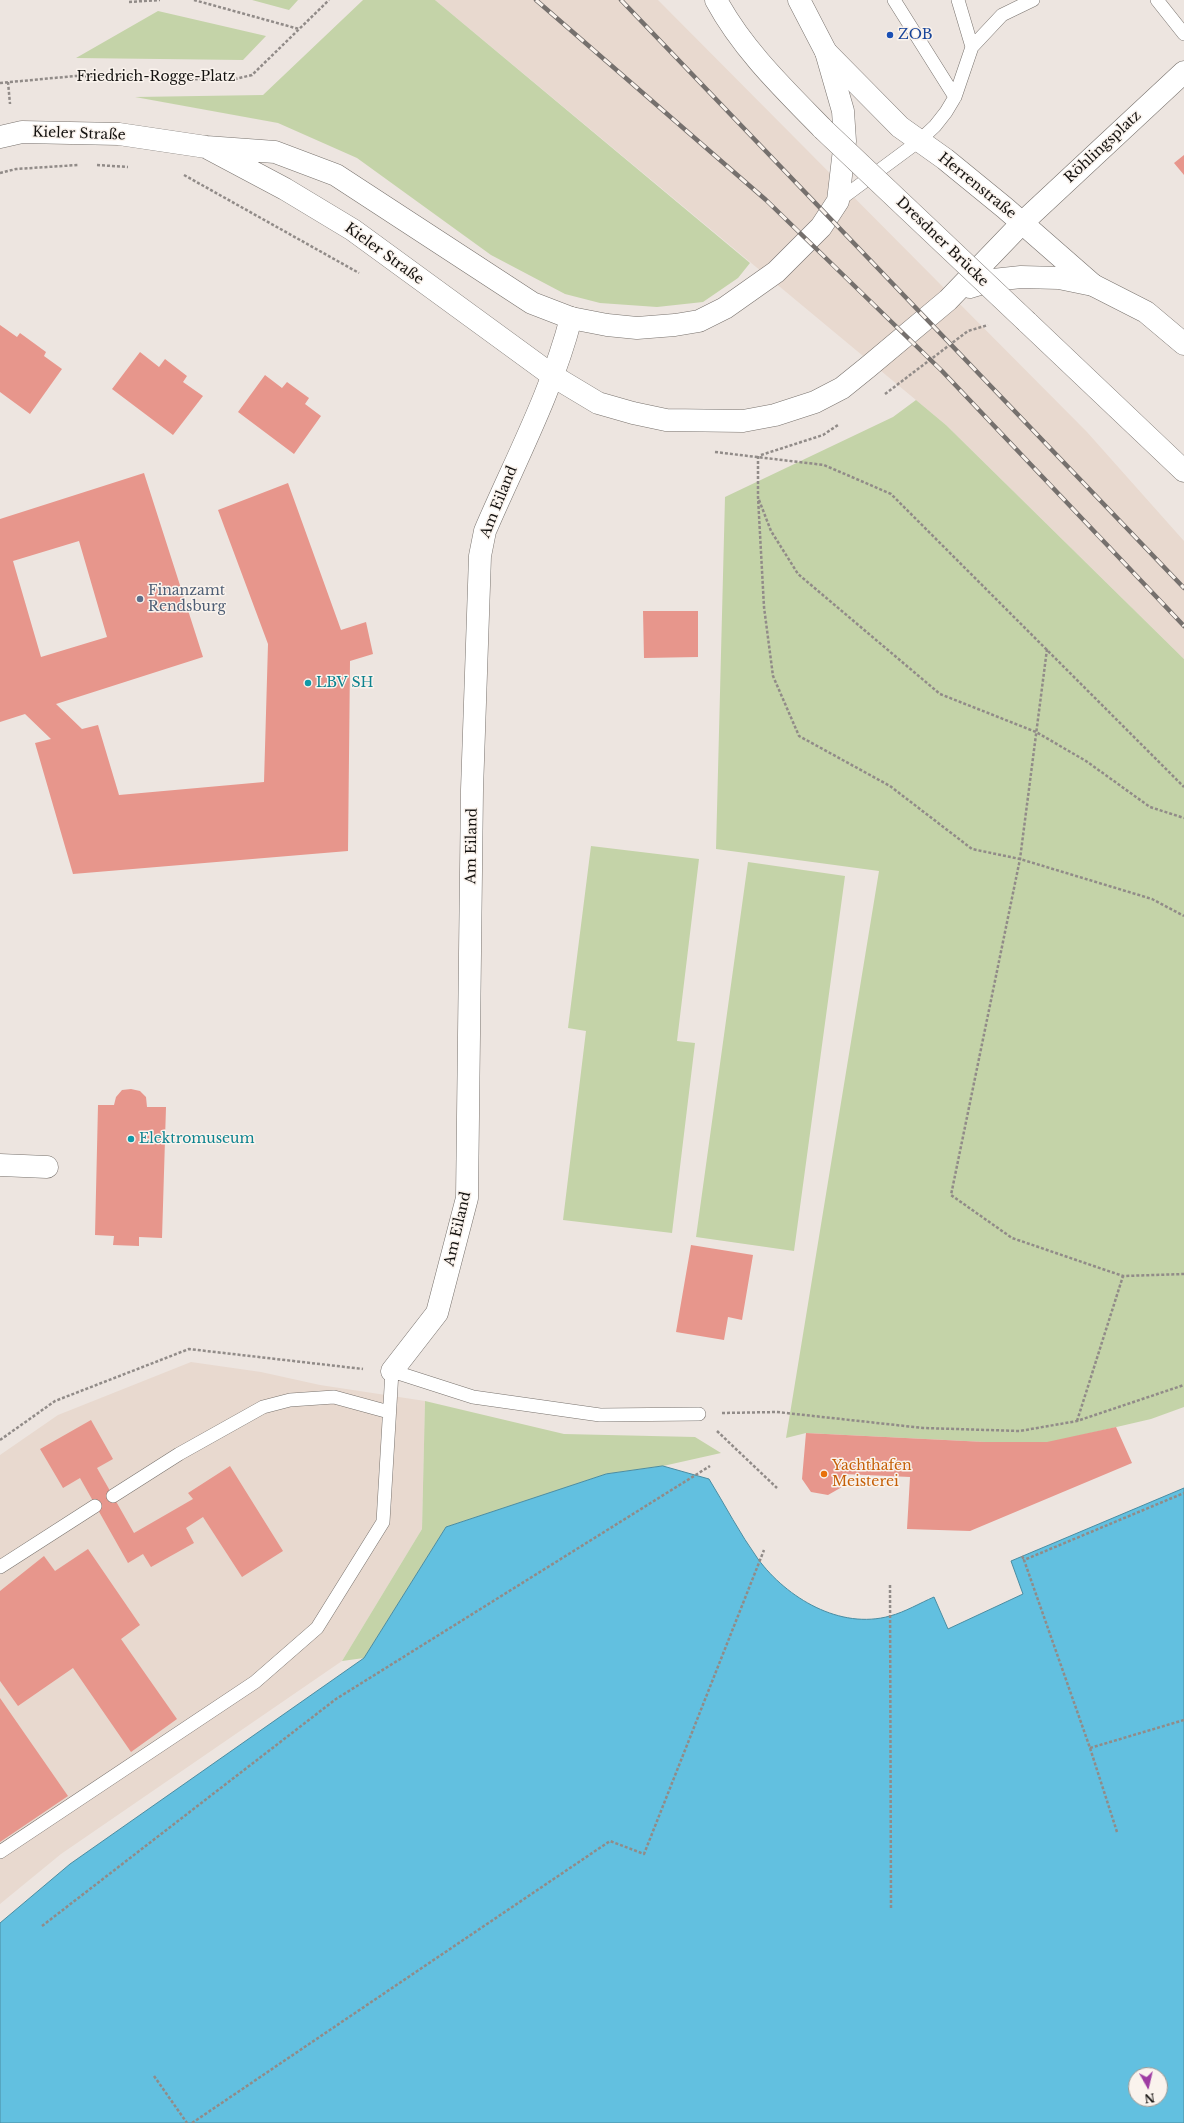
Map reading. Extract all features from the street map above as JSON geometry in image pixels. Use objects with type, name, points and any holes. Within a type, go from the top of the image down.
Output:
[{"type":"main road","name":"Dresdner Brücke","points":[[716,0],[727,21],[763,68],[823,129],[1184,471]]},
{"type":"main road","name":"Herrenstraße","points":[[799,0],[826,52],[900,127],[946,159],[1093,285],[1146,312],[1184,344]]},
{"type":"main road","points":[[571,318],[637,328],[675,325],[699,321],[725,308],[776,272],[821,227],[838,201],[845,141],[843,111],[826,52]]},
{"type":"main road","name":"Röhlingsplatz","points":[[1022,223],[1184,72]]},
{"type":"main road","name":"Kieler Straße","points":[[0,137],[22,132],[119,134],[206,147],[275,152],[336,175],[532,303],[571,318]]},
{"type":"main road","name":"Kieler Straße","points":[[206,147],[285,189],[353,230],[553,376]]},
{"type":"main road","points":[[553,376],[598,403],[633,413],[666,420],[743,421],[775,415],[815,402],[842,388],[948,300],[1022,223]]},
{"type":"main road","points":[[948,300],[968,288],[980,284],[993,280],[1021,277],[1059,278],[1093,285]]},
{"type":"main road","name":"Am Eiland","points":[[392,1371],[437,1313],[467,1198],[472,790],[480,556],[485,531],[553,376],[564,347],[571,318]]},
{"type":"main road","points":[[0,1165],[47,1168]]},
{"type":"lane","points":[[894,0],[955,97]]},
{"type":"lane","points":[[958,0],[972,47]]},
{"type":"lane","points":[[838,201],[920,140],[942,119],[955,97],[972,47],[1002,15],[1033,0]]},
{"type":"lane","points":[[1157,0],[1184,34]]},
{"type":"lane","points":[[0,1852],[255,1682],[317,1628],[383,1522],[392,1371],[473,1398],[600,1415],[700,1414]]},
{"type":"lane","points":[[113,1496],[179,1454],[263,1407],[290,1400],[334,1397],[389,1412]]},
{"type":"lane","points":[[0,1567],[96,1506]]},
{"type":"path","points":[[129,2],[160,0]]},
{"type":"path","points":[[194,0],[300,29]]},
{"type":"path","name":"Friedrich-Rogge-Platz","points":[[0,83],[75,76],[232,80],[252,75],[329,0]]},
{"type":"path","points":[[0,173],[16,169],[84,164]]},
{"type":"path","points":[[91,165],[129,167]]},
{"type":"path","points":[[182,174],[366,277]]},
{"type":"path","points":[[880,397],[968,331],[990,325]]},
{"type":"path","points":[[758,456],[823,435],[842,422]]},
{"type":"path","points":[[713,452],[758,456],[824,465],[891,494],[1184,787]]},
{"type":"path","points":[[758,456],[758,497],[764,607],[773,676],[799,736],[890,786],[972,849],[1020,859],[1152,899],[1184,916]]},
{"type":"path","points":[[758,497],[771,531],[798,574],[940,694],[1036,732],[1086,761],[1150,807],[1184,818]]},
{"type":"path","points":[[1047,649],[1020,859],[951,1196],[1012,1238],[1123,1276],[1184,1274]]},
{"type":"path","points":[[1077,1421],[1123,1276]]},
{"type":"path","points":[[0,1440],[56,1401],[189,1349],[392,1371]]},
{"type":"path","points":[[700,1414],[777,1412],[923,1428],[1020,1431],[1077,1421],[1184,1385]]},
{"type":"path","points":[[700,1414],[777,1488]]},
{"type":"path","points":[[42,1926],[336,1699],[710,1466]]},
{"type":"path","points":[[1024,1560],[1184,1493]]},
{"type":"path","points":[[192,2123],[610,1841],[644,1854],[764,1550]]},
{"type":"path","points":[[1022,1556],[1090,1748],[1117,1832]]},
{"type":"path","points":[[890,1585],[891,1909]]},
{"type":"path","points":[[1090,1748],[1184,1720]]},
{"type":"path","points":[[154,2076],[187,2123]]},
{"type":"shaded area","points":[[435,0],[658,0],[1087,432],[1184,541],[1184,659],[946,425]]},
{"type":"shaded area","points":[[191,1362],[261,1372],[320,1385],[425,1401],[422,1529],[342,1661],[61,1854],[0,1904],[0,1455],[58,1415]]},
{"type":"green space","points":[[252,0],[298,0],[289,10]]},
{"type":"green space","points":[[363,0],[435,0],[750,263],[738,278],[703,302],[657,307],[600,303],[565,294],[491,255],[357,158],[278,123],[135,97],[263,95]]},
{"type":"green space","points":[[158,11],[266,36],[243,60],[76,58]]},
{"type":"green space","points":[[916,400],[946,425],[1184,659],[1184,1407],[1151,1419],[1052,1442],[985,1442],[806,1433],[786,1438],[879,871],[716,849],[725,497],[893,417]]},
{"type":"green space","points":[[591,846],[699,859],[677,1041],[695,1043],[672,1233],[563,1220],[586,1031],[568,1028]]},
{"type":"green space","points":[[748,862],[845,876],[794,1251],[696,1237]]},
{"type":"green space","points":[[425,1401],[564,1434],[695,1437],[721,1453],[663,1466],[606,1474],[446,1527],[364,1658],[342,1661],[422,1529]]},
{"type":"water","points":[[663,1466],[709,1479],[758,1559],[770,1573],[799,1598],[834,1614],[852,1618],[871,1619],[896,1614],[934,1597],[948,1629],[1023,1594],[1011,1561],[1184,1488],[1184,2123],[0,2123],[0,1923],[70,1864],[364,1658],[446,1527],[606,1474]]},
{"type":"building","points":[[1184,155],[1184,175],[1174,163]]},
{"type":"building","points":[[0,325],[17,337],[20,333],[46,352],[44,356],[62,369],[30,414],[0,392]]},
{"type":"building","points":[[140,352],[159,367],[165,359],[187,376],[183,382],[203,396],[173,435],[112,389]]},
{"type":"building","points":[[265,375],[282,388],[287,382],[309,398],[305,404],[321,416],[294,454],[238,412]]},
{"type":"building","name":"LBV SH","points":[[144,473],[203,657],[56,704],[82,729],[98,725],[119,795],[264,782],[268,644],[218,510],[288,483],[341,630],[366,622],[373,654],[350,661],[348,851],[73,874],[35,743],[51,739],[25,714],[0,722],[0,519]],"holes":[[[79,541],[107,637],[41,657],[13,561]]]},
{"type":"building","points":[[643,611],[698,611],[698,657],[644,658]]},
{"type":"building","name":"Elektromuseum","points":[[131,1089],[140,1091],[146,1097],[147,1107],[166,1107],[162,1238],[139,1237],[139,1246],[113,1245],[114,1236],[95,1235],[98,1105],[114,1105],[116,1097],[122,1090]]},
{"type":"building","points":[[691,1245],[753,1255],[742,1320],[728,1317],[724,1340],[676,1332]]},
{"type":"building","points":[[91,1420],[113,1459],[97,1468],[134,1533],[193,1499],[188,1493],[230,1466],[283,1551],[242,1577],[203,1517],[186,1528],[194,1543],[151,1567],[143,1554],[128,1563],[80,1478],[63,1488],[40,1449]]},
{"type":"building","points":[[1116,1427],[1132,1463],[970,1531],[907,1529],[910,1477],[843,1474],[842,1487],[828,1495],[811,1492],[802,1479],[806,1433],[985,1442],[1047,1442]]},
{"type":"building","points":[[88,1549],[140,1625],[121,1639],[177,1719],[131,1752],[73,1668],[18,1706],[0,1681],[0,1591],[44,1556],[55,1571]]},
{"type":"building","points":[[0,1698],[68,1796],[0,1842]]},
{"type":"railway","points":[[536,0],[766,200],[942,371],[1184,626]]},
{"type":"railway","points":[[621,0],[1184,588]]},
{"type":"place","name":"ZOB","points":[[890,35]]},
{"type":"place","name":"Finanzamt Rendsburg","points":[[140,599]]},
{"type":"place","name":"LBV SH","points":[[308,683]]},
{"type":"place","name":"Elektromuseum","points":[[131,1139]]},
{"type":"place","name":"Yachthafen Meisterei","points":[[824,1474]]}]
